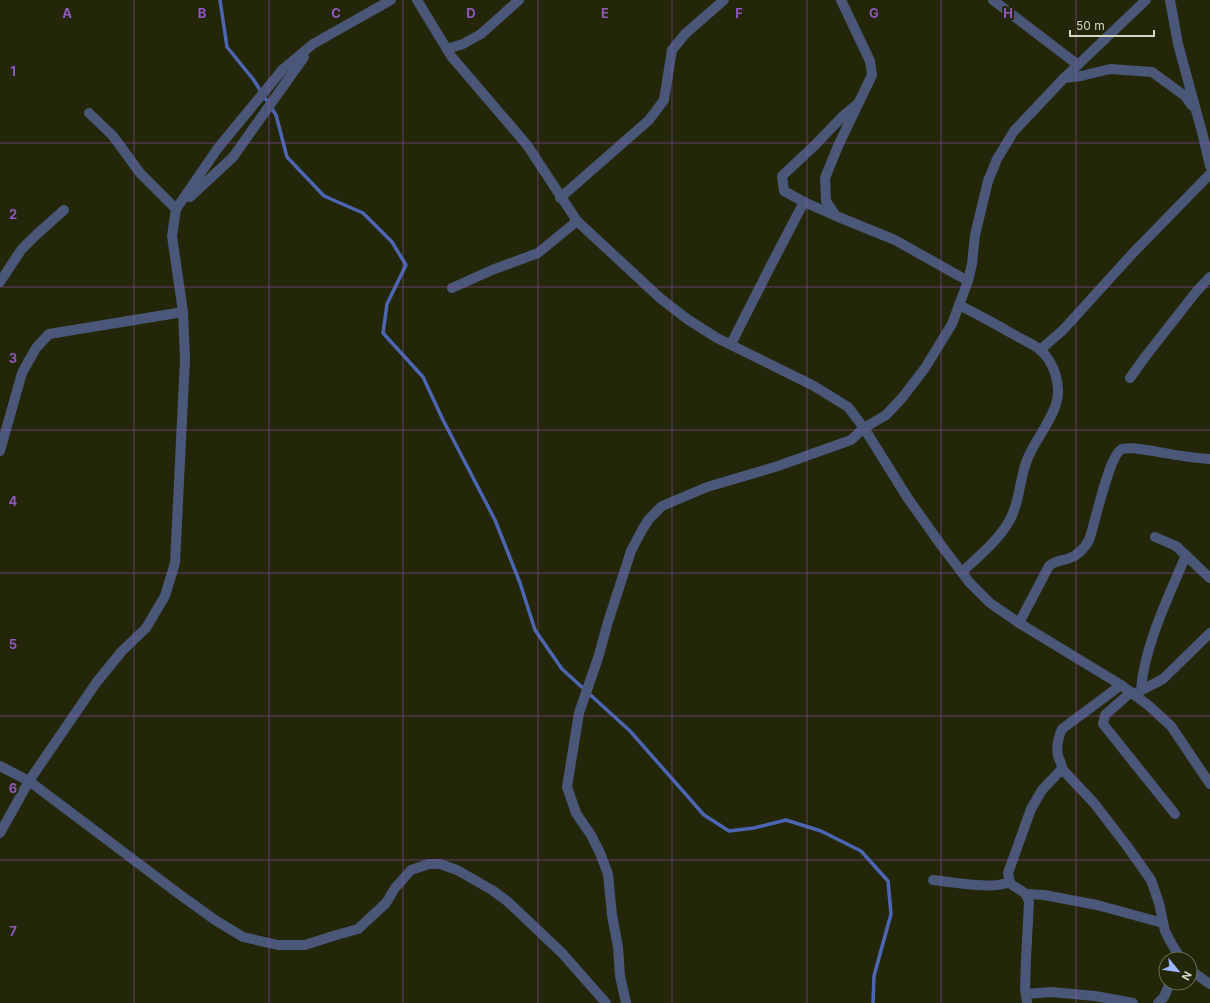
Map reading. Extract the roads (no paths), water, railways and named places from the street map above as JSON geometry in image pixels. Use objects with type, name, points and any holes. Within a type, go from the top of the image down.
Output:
[{"type":"street","points":[[0,832],[29,781],[96,683],[122,650],[146,628],[165,596],[175,563],[186,359],[183,312],[172,236],[176,209],[218,148],[283,69],[313,44],[391,0]]},
{"type":"street","points":[[417,0],[451,56],[527,145],[577,222],[660,298],[687,319],[717,338],[814,386],[848,407],[864,428],[907,497],[940,545],[969,582],[990,603],[1020,623],[1121,685],[1135,692],[1171,726],[1210,784]]},
{"type":"street","points":[[447,50],[463,44],[481,34],[519,0]]},
{"type":"street","points":[[560,198],[648,120],[664,100],[672,50],[685,34],[724,0]]},
{"type":"street","points":[[836,216],[826,200],[825,178],[838,146],[872,74],[870,61],[841,0]]},
{"type":"street","points":[[993,0],[1078,65]]},
{"type":"street","points":[[626,1003],[620,976],[618,947],[612,915],[608,874],[591,835],[576,813],[567,787],[579,713],[631,551],[649,519],[662,506],[707,487],[775,467],[851,440],[864,428],[886,415],[902,398],[925,368],[952,324],[968,282],[988,181],[997,159],[1014,131],[1064,78],[1146,0]]},
{"type":"street","points":[[1170,0],[1178,44],[1204,136],[1210,166]]},
{"type":"street","points":[[176,209],[233,157],[313,44]]},
{"type":"street","points":[[1064,78],[1081,76],[1110,69],[1152,72],[1185,96],[1196,111]]},
{"type":"street","points":[[860,102],[843,116],[782,176],[784,191],[804,202],[895,240],[968,282]]},
{"type":"street","points":[[89,112],[112,136],[140,173],[176,209]]},
{"type":"street","points":[[1040,350],[1063,330],[1133,253],[1210,174]]},
{"type":"street","points":[[731,344],[768,268],[804,202]]},
{"type":"street","points":[[0,282],[21,250],[36,234],[64,210]]},
{"type":"street","points":[[452,288],[492,270],[538,253],[577,222]]},
{"type":"street","points":[[1130,378],[1154,345],[1196,292],[1210,277]]},
{"type":"street","points":[[959,305],[1040,350],[1052,365],[1059,390],[1057,403],[1052,414],[1027,460],[1016,505],[1008,523],[990,545],[962,572]]},
{"type":"street","points":[[0,451],[22,373],[36,348],[49,334],[183,312]]},
{"type":"street","points":[[1020,623],[1049,566],[1057,561],[1075,556],[1082,550],[1089,540],[1110,468],[1119,451],[1124,448],[1137,449],[1210,459]]},
{"type":"street","points":[[1155,537],[1176,546],[1210,578]]},
{"type":"street","points":[[1135,692],[1142,676],[1148,651],[1186,555]]},
{"type":"street","points":[[1175,814],[1104,724],[1105,715],[1135,692],[1164,679],[1210,633]]},
{"type":"street","points":[[1121,685],[1062,729],[1057,740],[1058,754],[1062,769],[1094,803],[1151,880],[1159,903],[1163,923],[1170,941],[1176,951]]},
{"type":"street","points":[[0,766],[29,781],[215,920],[243,937],[278,945],[305,945],[358,929],[386,903],[395,888],[411,870],[428,864],[440,864],[457,870],[492,890],[507,901],[562,953],[606,1003]]},
{"type":"street","points":[[1062,769],[1042,790],[1031,809],[1008,873],[1010,882],[1012,885],[1027,894],[1044,895],[1097,906],[1163,923]]},
{"type":"street","points":[[933,880],[990,886],[1010,882]]},
{"type":"street","points":[[1027,894],[1030,907],[1026,959],[1027,999],[1050,992],[1095,996],[1133,1003]]},
{"type":"street","points":[[1198,976],[1210,984]]},
{"type":"street","points":[[1158,1003],[1164,997],[1167,991]]},
{"type":"waterway","points":[[220,0],[227,47],[253,79],[276,115],[287,157],[324,196],[363,213],[392,242],[406,265],[387,304],[383,333],[423,377],[443,420],[495,520],[520,583],[535,630],[562,669],[630,731],[704,815],[729,831],[754,828],[786,820],[821,831],[861,851],[888,881],[891,914],[874,976],[873,1003]]}]
